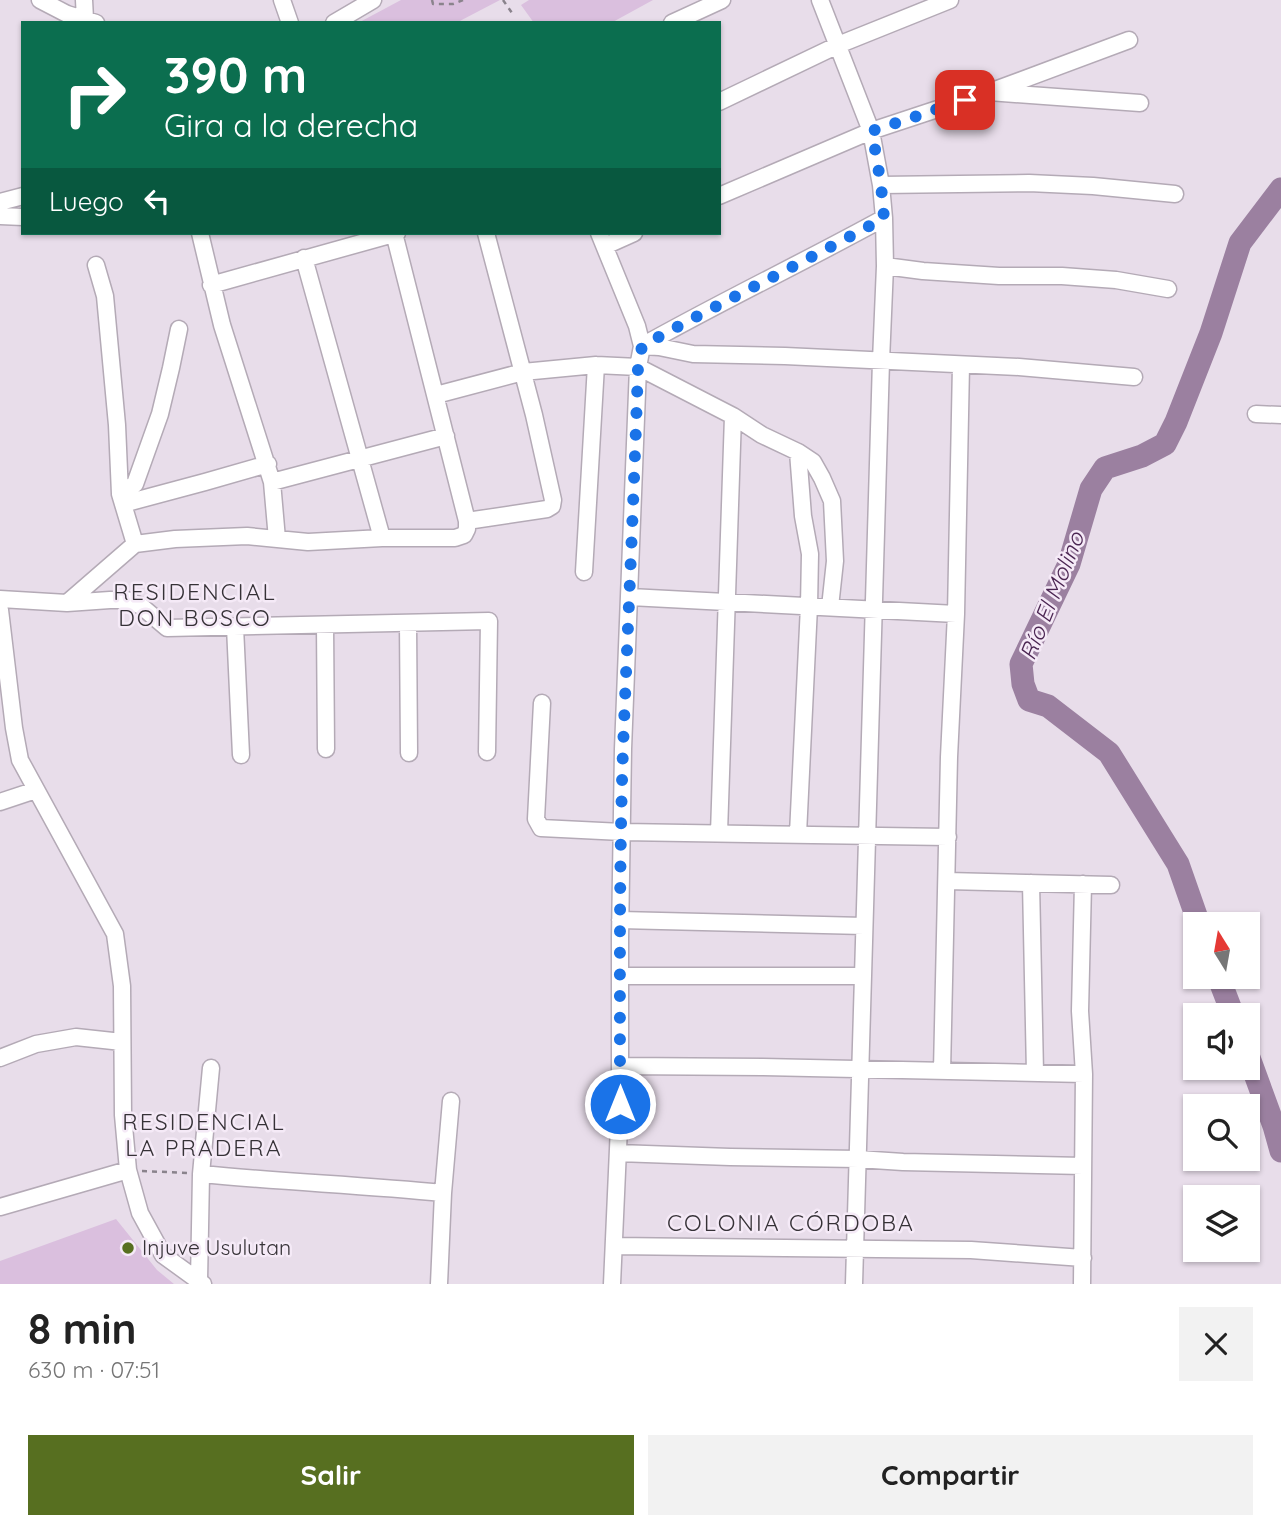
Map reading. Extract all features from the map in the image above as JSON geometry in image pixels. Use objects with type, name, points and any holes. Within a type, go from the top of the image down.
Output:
[{"type":"street","points":[[40,0],[66,14],[90,21]]},
{"type":"street","points":[[84,0],[90,21]]},
{"type":"street","points":[[282,0],[289,21]]},
{"type":"street","points":[[337,21],[373,0]]},
{"type":"street","points":[[676,21],[722,0]]},
{"type":"street","points":[[820,0],[872,131],[884,218],[885,266],[854,1284]]},
{"type":"street","points":[[721,101],[838,45],[950,0]]},
{"type":"street","points":[[721,195],[872,131],[989,92],[1129,40]]},
{"type":"street","points":[[989,92],[1140,103]]},
{"type":"street","points":[[881,185],[1029,183],[1175,194]]},
{"type":"street","points":[[0,202],[21,197]]},
{"type":"street","points":[[0,216],[21,217]]},
{"type":"street","points":[[642,346],[884,218]]},
{"type":"street","points":[[200,235],[222,325],[268,464],[277,539]]},
{"type":"street","points":[[211,285],[388,235]]},
{"type":"street","points":[[67,603],[135,544],[247,536],[308,542],[455,538],[464,535],[467,521],[396,235]]},
{"type":"street","points":[[467,521],[547,509],[552,506],[553,500],[487,235]]},
{"type":"street","points":[[612,1284],[620,1066],[623,749],[638,367],[642,346],[637,326],[602,240],[625,235]]},
{"type":"street","points":[[304,258],[382,538]]},
{"type":"street","points":[[96,265],[105,296],[122,499],[135,544]]},
{"type":"street","points":[[885,266],[999,276],[1062,276],[1116,280],[1168,289]]},
{"type":"street","points":[[122,499],[135,484],[160,414],[178,329]]},
{"type":"street","points":[[642,346],[693,354],[1019,367],[1134,377]]},
{"type":"street","points":[[584,572],[596,365]]},
{"type":"street","points":[[436,395],[523,372],[596,365],[638,367],[733,416],[813,462],[832,501],[835,561],[830,607]]},
{"type":"street","points":[[942,1071],[961,365]]},
{"type":"street","points":[[1256,414],[1281,415]]},
{"type":"street","points":[[719,833],[733,416]]},
{"type":"street","points":[[272,482],[446,436]]},
{"type":"street","points":[[798,452],[803,516],[810,554],[798,834]]},
{"type":"street","points":[[122,499],[205,482],[268,464]]},
{"type":"street","points":[[630,597],[956,614]]},
{"type":"street","points":[[0,598],[67,603],[127,600],[141,606],[167,628],[489,621],[487,752]]},
{"type":"street","points":[[0,610],[20,760],[115,934],[122,986],[124,1115],[128,1170],[140,1213],[163,1255],[201,1283]]},
{"type":"street","points":[[408,623],[409,753]]},
{"type":"street","points":[[325,625],[326,749]]},
{"type":"street","points":[[235,627],[241,755]]},
{"type":"street","points":[[542,703],[536,807],[536,819],[541,828],[622,832],[948,837]]},
{"type":"street","points":[[0,802],[36,790]]},
{"type":"street","points":[[947,881],[1111,885]]},
{"type":"street","points":[[1031,883],[1035,1073]]},
{"type":"street","points":[[1082,1284],[1084,1073],[1080,1011],[1083,884]]},
{"type":"street","points":[[620,920],[864,926]]},
{"type":"street","points":[[620,975],[863,975]]},
{"type":"street","points":[[0,1058],[36,1044],[76,1037],[122,1042]]},
{"type":"street","points":[[620,1066],[1084,1073]]},
{"type":"street","points":[[201,1283],[201,1174],[211,1068]]},
{"type":"street","points":[[439,1284],[451,1101]]},
{"type":"street","points":[[618,1153],[1083,1166]]},
{"type":"street","points":[[0,1207],[128,1170]]},
{"type":"street","points":[[201,1174],[443,1193]]},
{"type":"street","points":[[614,1246],[971,1250],[1083,1258]]},
{"type":"path","points":[[432,0],[433,4],[453,4],[463,0]]},
{"type":"path","points":[[503,0],[512,13]]},
{"type":"path","points":[[128,1170],[201,1174]]},
{"type":"shaded area","points":[[401,0],[500,0],[460,21],[362,21]]},
{"type":"shaded area","points":[[529,0],[653,0],[615,21],[533,21],[521,5]]},
{"type":"shaded area","points":[[116,1219],[157,1270],[174,1284],[0,1284],[0,1261]]},
{"type":"waterway","name":"Río El Molino","points":[[1195,912],[1178,864],[1109,753],[1048,706],[1029,700],[1023,684],[1021,664],[1069,564],[1091,489],[1105,468],[1142,456],[1165,444],[1211,333],[1240,243],[1281,189]]},
{"type":"waterway","name":"Río El Molino","points":[[1223,989],[1228,1003]]},
{"type":"waterway","name":"Río El Molino","points":[[1257,1080],[1281,1151]]},
{"type":"place","name":"Injuve Usulutan","points":[[128,1248]]},
{"type":"district","name":"RESIDENCIAL DON BOSCO","points":[[195,605]]},
{"type":"district","name":"RESIDENCIAL LA PRADERA","points":[[204,1135]]},
{"type":"district","name":"COLONIA CÓRDOBA","points":[[791,1223]]},
{"type":"route","points":[[620,1104],[623,749],[638,367],[642,346],[884,218],[872,131],[965,100]]}]
